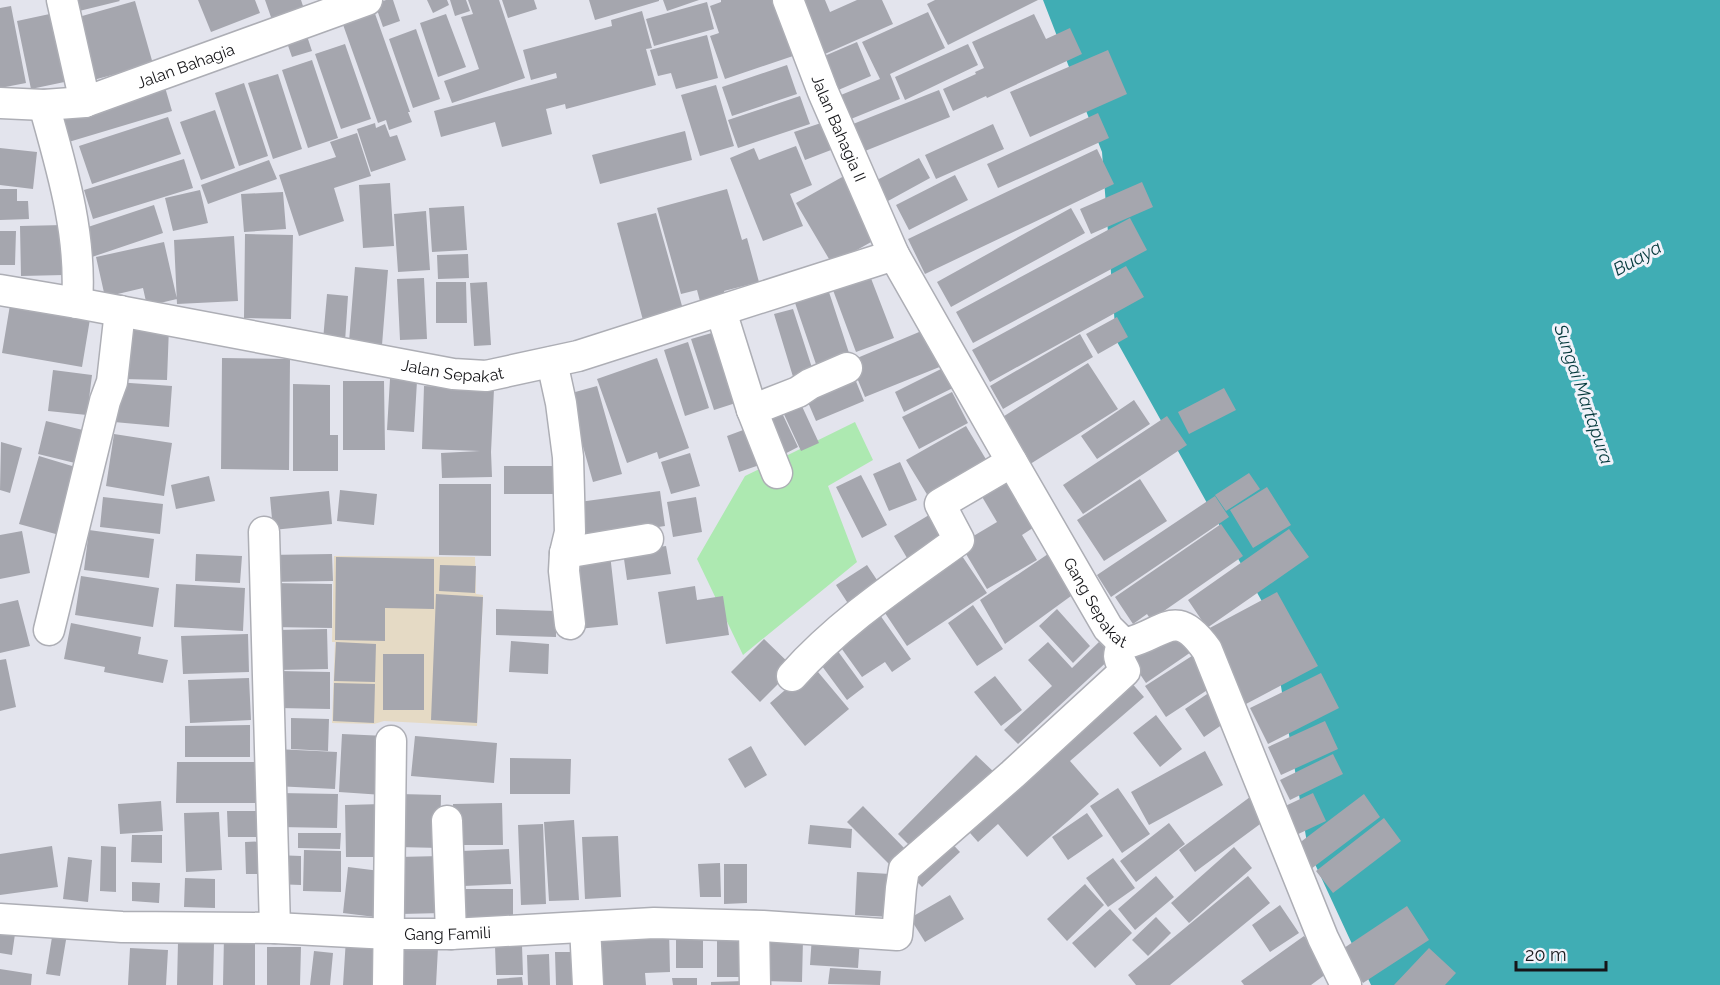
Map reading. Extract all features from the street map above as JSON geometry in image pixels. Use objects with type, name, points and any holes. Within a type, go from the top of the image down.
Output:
[{"type":"street","points":[[62,0],[85,102]]},
{"type":"street","name":"Jalan Bahagia","points":[[0,103],[44,105],[85,102],[367,0]]},
{"type":"street","name":"Jalan Bahagia II","points":[[788,0],[823,92],[894,255]]},
{"type":"street","points":[[44,105],[72,216],[78,256],[77,303]]},
{"type":"street","name":"Jalan Sepakat","points":[[0,290],[120,310],[453,374],[486,376],[552,363],[894,255]]},
{"type":"street","name":"Gang Sepakat","points":[[894,255],[1108,628],[1123,642],[1131,642],[1171,624],[1180,625],[1199,638],[1207,650],[1341,983]]},
{"type":"street","points":[[49,630],[105,401],[112,382],[120,310]]},
{"type":"street","points":[[721,311],[752,410],[777,473]]},
{"type":"street","points":[[552,363],[561,403],[568,457],[570,532],[564,571],[570,624]]},
{"type":"street","points":[[752,410],[798,392],[810,384],[847,368]]},
{"type":"street","points":[[792,676],[813,652],[833,635],[883,595],[959,540],[940,504],[1012,462]]},
{"type":"street","points":[[264,532],[275,928]]},
{"type":"street","points":[[565,553],[648,539]]},
{"type":"street","name":"Gang Famili","points":[[0,919],[122,927],[275,928],[389,934],[452,934],[654,923],[753,926],[897,935],[904,869],[1124,672],[1118,654],[1123,642]]},
{"type":"street","points":[[388,985],[391,741]]},
{"type":"street","points":[[447,821],[452,934]]},
{"type":"street","points":[[753,926],[755,985]]},
{"type":"street","points":[[585,927],[588,985]]},
{"type":"shaded area","points":[[334,556],[475,557],[476,594],[483,595],[477,726],[384,721],[374,724],[332,723],[335,642],[332,642]]},
{"type":"green space","points":[[855,422],[873,460],[828,486],[857,562],[743,655],[697,559],[745,476]]},
{"type":"water","points":[[1043,0],[1720,0],[1720,985],[1371,985],[1308,849],[1269,614],[1116,340],[1102,152]]},
{"type":"building","points":[[68,0],[119,0],[120,1],[71,13]]},
{"type":"building","points":[[198,0],[255,0],[260,13],[211,32]]},
{"type":"building","points":[[265,0],[301,0],[304,9],[272,20]]},
{"type":"building","points":[[393,0],[400,21],[383,27],[375,4]]},
{"type":"building","points":[[427,0],[447,0],[449,5],[433,13]]},
{"type":"building","points":[[450,0],[466,0],[470,11],[455,16]]},
{"type":"building","points":[[468,0],[499,0],[525,78],[452,103],[444,81],[479,69],[461,17],[473,14]]},
{"type":"building","points":[[502,0],[534,0],[537,9],[508,18]]},
{"type":"building","points":[[589,0],[659,0],[659,1],[595,20]]},
{"type":"building","points":[[663,0],[699,0],[667,11]]},
{"type":"building","points":[[721,0],[774,0],[796,55],[725,79],[710,36],[719,33],[710,6]]},
{"type":"building","points":[[806,0],[825,0],[830,12],[857,0],[882,0],[893,24],[818,57],[794,5]]},
{"type":"building","points":[[935,0],[1038,0],[948,45],[927,4]]},
{"type":"building","points":[[135,1],[153,64],[86,82],[68,20]]},
{"type":"building","points":[[707,2],[714,29],[654,46],[646,19]]},
{"type":"building","points":[[11,6],[26,83],[0,88],[0,8]]},
{"type":"building","points":[[373,8],[412,122],[389,130],[386,120],[378,123],[341,19]]},
{"type":"building","points":[[642,11],[652,48],[646,49],[656,85],[566,109],[565,104],[546,109],[552,134],[502,147],[495,122],[441,137],[434,111],[557,78],[556,73],[531,80],[523,50],[612,26],[611,20]]},
{"type":"building","points":[[59,12],[74,80],[31,89],[17,21]]},
{"type":"building","points":[[928,12],[945,48],[890,74],[900,99],[846,121],[836,97],[880,79],[862,42]]},
{"type":"building","points":[[446,14],[466,67],[438,77],[420,23]]},
{"type":"building","points":[[1034,14],[1046,39],[1070,28],[1082,54],[987,98],[986,96],[953,111],[943,89],[984,68],[972,42]]},
{"type":"building","points":[[416,29],[440,99],[413,108],[389,39]]},
{"type":"building","points":[[305,30],[312,51],[292,57],[285,37]]},
{"type":"building","points":[[707,35],[718,78],[676,89],[671,73],[658,76],[650,50]]},
{"type":"building","points":[[857,42],[871,76],[836,91],[822,57]]},
{"type":"building","points":[[345,44],[371,119],[341,129],[315,54]]},
{"type":"building","points":[[968,44],[978,65],[905,100],[895,77]]},
{"type":"building","points":[[1108,50],[1127,94],[1030,137],[1010,92]]},
{"type":"building","points":[[312,60],[338,138],[308,148],[282,70]]},
{"type":"building","points":[[787,65],[797,94],[732,116],[722,87]]},
{"type":"building","points":[[278,74],[302,149],[273,159],[248,83]]},
{"type":"building","points":[[244,83],[268,156],[239,166],[215,93]]},
{"type":"building","points":[[164,84],[172,111],[62,144],[54,116]]},
{"type":"building","points":[[716,85],[734,146],[700,156],[681,95]]},
{"type":"building","points":[[939,90],[950,117],[860,153],[848,126]]},
{"type":"building","points":[[800,96],[810,124],[738,148],[728,120]]},
{"type":"building","points":[[215,110],[235,168],[201,180],[180,122]]},
{"type":"building","points":[[1098,113],[1109,138],[998,188],[987,164]]},
{"type":"building","points":[[168,117],[181,154],[92,184],[79,146]]},
{"type":"building","points":[[375,123],[376,128],[385,124],[390,137],[397,135],[406,160],[371,172],[357,129]]},
{"type":"building","points":[[821,123],[831,150],[805,160],[794,132]]},
{"type":"building","points":[[993,124],[1004,149],[936,179],[925,155]]},
{"type":"building","points":[[685,131],[692,160],[600,184],[592,155]]},
{"type":"building","points":[[357,133],[371,176],[334,188],[344,221],[299,236],[279,175],[336,157],[330,142]]},
{"type":"building","points":[[796,146],[812,185],[790,194],[803,226],[763,241],[730,158],[754,148],[759,160]]},
{"type":"building","points":[[0,148],[37,152],[33,189],[0,185]]},
{"type":"building","points":[[1097,149],[1114,184],[925,274],[908,239]]},
{"type":"building","points":[[919,158],[930,178],[888,201],[877,180]]},
{"type":"building","points":[[184,159],[193,188],[93,219],[84,190]]},
{"type":"building","points":[[269,160],[277,179],[208,204],[201,185]]},
{"type":"building","points":[[955,175],[968,200],[909,230],[896,205]]},
{"type":"building","points":[[844,176],[880,237],[832,264],[796,203]]},
{"type":"building","points":[[1142,182],[1153,207],[1091,234],[1080,209]]},
{"type":"building","points":[[390,183],[394,246],[363,248],[359,185]]},
{"type":"building","points":[[0,189],[17,189],[17,201],[28,201],[29,219],[0,220]]},
{"type":"building","points":[[727,189],[742,240],[747,238],[759,282],[724,291],[726,298],[701,305],[697,290],[681,294],[657,208]]},
{"type":"building","points":[[200,190],[208,223],[173,231],[165,198]]},
{"type":"building","points":[[283,192],[286,229],[244,232],[241,194]]},
{"type":"building","points":[[154,205],[163,233],[92,257],[82,229]]},
{"type":"building","points":[[464,206],[467,250],[432,252],[429,208]]},
{"type":"building","points":[[1071,208],[1085,233],[951,307],[937,282]]},
{"type":"building","points":[[426,211],[430,270],[398,272],[394,214]]},
{"type":"building","points":[[656,213],[684,313],[644,324],[617,223]]},
{"type":"building","points":[[1130,218],[1147,250],[973,343],[956,312]]},
{"type":"building","points":[[63,225],[64,275],[21,276],[20,226]]},
{"type":"building","points":[[0,231],[16,231],[15,265],[0,265]]},
{"type":"building","points":[[245,234],[293,235],[291,319],[244,318]]},
{"type":"building","points":[[234,236],[238,301],[177,304],[174,240]]},
{"type":"building","points":[[164,242],[177,299],[147,306],[143,288],[105,297],[96,257]]},
{"type":"building","points":[[468,254],[469,278],[438,279],[437,255]]},
{"type":"building","points":[[1126,266],[1144,297],[990,382],[972,350]]},
{"type":"building","points":[[355,267],[388,270],[382,345],[349,342]]},
{"type":"building","points":[[867,268],[894,338],[856,352],[830,282]]},
{"type":"building","points":[[424,278],[427,339],[400,340],[397,279]]},
{"type":"building","points":[[436,282],[466,282],[467,323],[436,323]]},
{"type":"building","points":[[487,282],[491,345],[474,346],[470,283]]},
{"type":"building","points":[[827,286],[851,359],[818,370],[793,297]]},
{"type":"building","points":[[327,294],[348,296],[345,342],[323,340]]},
{"type":"building","points":[[10,305],[90,319],[82,367],[2,353]]},
{"type":"building","points":[[793,309],[814,374],[794,380],[774,314]]},
{"type":"building","points":[[1117,317],[1128,337],[1098,354],[1086,334]]},
{"type":"building","points":[[125,326],[169,327],[167,380],[123,379]]},
{"type":"building","points":[[931,327],[947,364],[865,397],[850,361]]},
{"type":"building","points":[[722,330],[745,400],[714,410],[691,339]]},
{"type":"building","points":[[1080,334],[1093,357],[1003,409],[990,386]]},
{"type":"building","points":[[688,342],[709,408],[685,416],[664,350]]},
{"type":"building","points":[[222,358],[290,359],[289,470],[221,469]]},
{"type":"building","points":[[657,358],[689,448],[659,459],[657,452],[627,463],[597,379]]},
{"type":"building","points":[[1088,363],[1118,409],[1027,466],[998,420]]},
{"type":"building","points":[[947,366],[957,386],[904,412],[895,392]]},
{"type":"building","points":[[53,370],[92,375],[87,415],[48,411]]},
{"type":"building","points":[[853,374],[864,401],[816,421],[804,393]]},
{"type":"building","points":[[390,379],[417,381],[414,432],[387,430]]},
{"type":"building","points":[[343,381],[384,381],[385,450],[343,450]]},
{"type":"building","points":[[116,382],[172,386],[169,427],[114,422]]},
{"type":"building","points":[[293,384],[330,385],[330,435],[338,435],[338,471],[293,471]]},
{"type":"building","points":[[424,386],[494,389],[492,477],[442,478],[441,453],[480,451],[422,449]]},
{"type":"building","points":[[597,386],[622,474],[593,482],[568,394]]},
{"type":"building","points":[[1224,388],[1236,410],[1189,434],[1178,412]]},
{"type":"building","points":[[952,392],[968,423],[919,449],[902,417]]},
{"type":"building","points":[[1134,400],[1150,424],[1097,459],[1081,436]]},
{"type":"building","points":[[800,402],[819,443],[801,451],[782,410]]},
{"type":"building","points":[[782,413],[798,447],[775,459],[761,423]]},
{"type":"building","points":[[1167,416],[1187,445],[1083,514],[1063,485]]},
{"type":"building","points":[[46,421],[87,431],[79,464],[38,454]]},
{"type":"building","points":[[754,426],[768,462],[739,472],[727,436]]},
{"type":"building","points":[[966,426],[987,461],[928,496],[906,460]]},
{"type":"building","points":[[114,434],[172,443],[164,496],[106,486]]},
{"type":"building","points":[[1,442],[22,448],[10,493],[0,490]]},
{"type":"building","points":[[690,453],[700,486],[671,494],[661,462]]},
{"type":"building","points":[[39,456],[82,469],[63,536],[19,524]]},
{"type":"building","points":[[900,462],[917,500],[889,511],[873,474]]},
{"type":"building","points":[[504,466],[566,466],[566,494],[504,494]]},
{"type":"building","points":[[1008,472],[1039,524],[1022,535],[1037,560],[987,589],[960,544],[997,522],[978,490]]},
{"type":"building","points":[[1249,473],[1260,489],[1226,511],[1215,495]]},
{"type":"building","points":[[861,475],[887,525],[862,538],[836,487]]},
{"type":"building","points":[[209,476],[215,501],[176,509],[171,485]]},
{"type":"building","points":[[1140,479],[1167,521],[1104,561],[1077,520]]},
{"type":"building","points":[[439,484],[491,484],[491,556],[439,555]]},
{"type":"building","points":[[1267,487],[1291,525],[1253,548],[1230,510]]},
{"type":"building","points":[[340,490],[377,494],[374,525],[337,521]]},
{"type":"building","points":[[329,491],[332,524],[273,530],[270,497]]},
{"type":"building","points":[[660,491],[665,526],[584,538],[579,502]]},
{"type":"building","points":[[1215,496],[1229,517],[1111,597],[1097,575]]},
{"type":"building","points":[[103,497],[163,504],[160,534],[100,527]]},
{"type":"building","points":[[696,497],[702,532],[673,537],[667,502]]},
{"type":"building","points":[[939,509],[955,536],[910,563],[894,536]]},
{"type":"building","points":[[1221,524],[1243,556],[1151,620],[1147,614],[1133,624],[1115,597]]},
{"type":"building","points":[[1289,529],[1309,557],[1207,628],[1188,600]]},
{"type":"building","points":[[89,530],[154,539],[149,578],[84,570]]},
{"type":"building","points":[[22,531],[30,573],[0,579],[0,535]]},
{"type":"building","points":[[666,546],[671,574],[627,580],[623,552]]},
{"type":"building","points":[[958,550],[987,593],[907,646],[879,604]]},
{"type":"building","points":[[196,554],[242,556],[240,583],[195,581]]},
{"type":"building","points":[[332,554],[333,581],[268,582],[267,555]]},
{"type":"building","points":[[610,554],[618,625],[578,629],[569,559]]},
{"type":"building","points":[[1048,554],[1071,596],[1005,644],[980,600]]},
{"type":"building","points":[[336,557],[434,559],[434,609],[385,608],[385,641],[335,640]]},
{"type":"building","points":[[440,565],[476,566],[475,593],[439,591]]},
{"type":"building","points":[[867,565],[881,586],[849,605],[836,585]]},
{"type":"building","points":[[81,576],[159,588],[153,627],[75,615]]},
{"type":"building","points":[[272,583],[332,584],[332,628],[271,627]]},
{"type":"building","points":[[176,584],[245,588],[243,631],[174,627]]},
{"type":"building","points":[[695,586],[697,600],[723,596],[729,635],[666,644],[658,592]]},
{"type":"building","points":[[1277,592],[1318,666],[1246,704],[1206,630]]},
{"type":"building","points":[[436,594],[483,597],[477,723],[431,720]]},
{"type":"building","points":[[18,600],[30,646],[0,653],[0,604]]},
{"type":"building","points":[[973,605],[1003,649],[977,666],[948,623]]},
{"type":"building","points":[[875,608],[911,659],[892,672],[885,662],[862,677],[834,638]]},
{"type":"building","points":[[496,609],[556,611],[556,637],[496,635]]},
{"type":"building","points":[[1057,609],[1090,646],[1073,663],[1039,626]]},
{"type":"building","points":[[71,623],[141,637],[138,654],[168,660],[163,683],[104,672],[105,667],[64,659]]},
{"type":"building","points":[[327,629],[328,669],[278,670],[277,630]]},
{"type":"building","points":[[1180,630],[1194,650],[1146,683],[1127,655]]},
{"type":"building","points":[[248,634],[249,672],[183,674],[181,636]]},
{"type":"building","points":[[764,639],[794,668],[760,702],[731,672]]},
{"type":"building","points":[[511,641],[549,644],[548,674],[509,672]]},
{"type":"building","points":[[336,642],[376,644],[375,682],[334,681]]},
{"type":"building","points":[[1048,642],[1072,668],[1099,642],[1113,656],[1018,744],[1004,730],[1052,686],[1028,660]]},
{"type":"building","points":[[837,650],[864,687],[847,700],[819,662]]},
{"type":"building","points":[[383,654],[424,654],[424,710],[383,710]]},
{"type":"building","points":[[1195,654],[1215,685],[1166,717],[1145,686]]},
{"type":"building","points":[[6,659],[16,707],[0,711],[0,660]]},
{"type":"building","points":[[813,666],[849,709],[805,746],[770,703]]},
{"type":"building","points":[[279,671],[330,672],[330,709],[279,708]]},
{"type":"building","points":[[1321,673],[1339,708],[1268,744],[1250,708]]},
{"type":"building","points":[[995,676],[1022,710],[1001,726],[974,692]]},
{"type":"building","points":[[249,678],[251,720],[190,723],[188,680]]},
{"type":"building","points":[[1129,680],[1144,697],[1070,761],[1099,794],[1027,857],[998,824],[978,842],[963,825]]},
{"type":"building","points":[[334,683],[375,684],[374,723],[333,721]]},
{"type":"building","points":[[1213,690],[1232,718],[1204,737],[1185,709]]},
{"type":"building","points":[[1156,715],[1182,749],[1160,767],[1133,733]]},
{"type":"building","points":[[291,718],[329,719],[328,751],[291,749]]},
{"type":"building","points":[[1325,721],[1338,749],[1281,775],[1268,747]]},
{"type":"building","points":[[250,725],[250,757],[185,757],[185,726]]},
{"type":"building","points":[[342,734],[386,736],[383,795],[339,792]]},
{"type":"building","points":[[415,736],[497,743],[494,783],[411,776]]},
{"type":"building","points":[[751,746],[767,775],[745,788],[728,759]]},
{"type":"building","points":[[276,749],[337,752],[335,789],[275,786]]},
{"type":"building","points":[[1205,751],[1223,785],[1149,825],[1131,792]]},
{"type":"building","points":[[1333,754],[1343,774],[1290,800],[1280,780]]},
{"type":"building","points":[[976,755],[995,773],[916,852],[898,834]]},
{"type":"building","points":[[510,758],[571,759],[570,794],[510,794]]},
{"type":"building","points":[[177,762],[256,762],[256,803],[176,803]]},
{"type":"building","points":[[1118,788],[1150,834],[1122,853],[1090,806]]},
{"type":"building","points":[[279,793],[338,794],[337,828],[279,827]]},
{"type":"building","points":[[1313,793],[1326,821],[1294,836],[1281,808]]},
{"type":"building","points":[[399,794],[441,795],[440,848],[398,847]]},
{"type":"building","points":[[1254,794],[1271,816],[1195,872],[1179,850]]},
{"type":"building","points":[[1364,794],[1380,817],[1311,869],[1294,847]]},
{"type":"building","points":[[161,801],[163,831],[120,834],[118,804]]},
{"type":"building","points":[[502,803],[503,845],[454,845],[453,804]]},
{"type":"building","points":[[382,804],[383,857],[346,857],[345,805]]},
{"type":"building","points":[[863,806],[909,853],[893,868],[847,822]]},
{"type":"building","points":[[227,811],[269,811],[270,837],[228,837]]},
{"type":"building","points":[[219,812],[222,870],[186,872],[184,813]]},
{"type":"building","points":[[1087,813],[1103,836],[1068,860],[1052,837]]},
{"type":"building","points":[[1384,818],[1401,841],[1333,893],[1316,871]]},
{"type":"building","points":[[574,820],[579,900],[549,901],[544,822]]},
{"type":"building","points":[[1169,823],[1185,844],[1136,882],[1120,861]]},
{"type":"building","points":[[543,824],[546,904],[521,905],[518,825]]},
{"type":"building","points":[[810,825],[852,829],[851,848],[808,844]]},
{"type":"building","points":[[298,833],[341,833],[340,849],[298,848]]},
{"type":"building","points":[[132,835],[162,835],[162,863],[131,862]]},
{"type":"building","points":[[618,836],[621,897],[585,899],[582,837]]},
{"type":"building","points":[[945,836],[960,852],[922,887],[908,872]]},
{"type":"building","points":[[270,841],[270,874],[246,874],[245,842]]},
{"type":"building","points":[[52,846],[58,887],[0,895],[0,854]]},
{"type":"building","points":[[101,846],[116,847],[116,892],[100,891]]},
{"type":"building","points":[[1234,847],[1252,868],[1189,923],[1171,903]]},
{"type":"building","points":[[509,849],[511,884],[463,886],[461,851]]},
{"type":"building","points":[[304,850],[341,851],[341,892],[303,891]]},
{"type":"building","points":[[275,855],[301,856],[301,885],[275,884]]},
{"type":"building","points":[[441,856],[443,913],[400,914],[398,857]]},
{"type":"building","points":[[68,857],[92,860],[88,902],[63,899]]},
{"type":"building","points":[[1113,858],[1135,888],[1108,907],[1086,878]]},
{"type":"building","points":[[720,863],[721,897],[700,897],[698,864]]},
{"type":"building","points":[[724,864],[747,864],[747,903],[724,904]]},
{"type":"building","points":[[348,867],[380,871],[375,917],[343,913]]},
{"type":"building","points":[[857,872],[890,874],[889,917],[855,915]]},
{"type":"building","points":[[1156,876],[1174,897],[1135,930],[1118,909]]},
{"type":"building","points":[[1248,876],[1270,903],[1170,985],[1136,985],[1128,975]]},
{"type":"building","points":[[185,878],[215,879],[215,908],[184,907]]},
{"type":"building","points":[[132,882],[160,883],[159,903],[132,901]]},
{"type":"building","points":[[1085,884],[1104,905],[1067,941],[1047,919]]},
{"type":"building","points":[[458,889],[513,889],[513,919],[459,918]]},
{"type":"building","points":[[950,895],[964,919],[925,942],[910,918]]},
{"type":"building","points":[[1280,905],[1299,933],[1270,952],[1252,925]]},
{"type":"building","points":[[1407,906],[1429,940],[1363,983],[1341,950]]},
{"type":"building","points":[[1110,909],[1132,933],[1095,968],[1072,943]]},
{"type":"building","points":[[1156,917],[1171,933],[1148,956],[1132,940]]},
{"type":"building","points":[[676,929],[703,929],[703,968],[676,968]]},
{"type":"building","points":[[717,929],[751,929],[751,977],[717,977]]},
{"type":"building","points":[[669,930],[670,972],[645,973],[646,985],[597,985],[596,932]]},
{"type":"building","points":[[0,931],[15,934],[12,955],[0,953]]},
{"type":"building","points":[[53,931],[67,934],[60,976],[46,974]]},
{"type":"building","points":[[224,936],[255,937],[255,985],[223,985]]},
{"type":"building","points":[[812,936],[860,939],[858,968],[810,965]]},
{"type":"building","points":[[1304,936],[1330,971],[1311,985],[1244,985],[1241,981]]},
{"type":"building","points":[[756,938],[803,939],[802,982],[758,981]]},
{"type":"building","points":[[346,939],[386,942],[383,985],[343,985]]},
{"type":"building","points":[[178,942],[214,943],[213,985],[177,985]]},
{"type":"building","points":[[522,945],[523,975],[496,975],[495,946]]},
{"type":"building","points":[[267,947],[301,947],[300,985],[267,985]]},
{"type":"building","points":[[396,947],[438,948],[436,985],[394,985]]},
{"type":"building","points":[[130,948],[168,950],[166,985],[128,985]]},
{"type":"building","points":[[1429,948],[1456,973],[1445,985],[1394,985]]},
{"type":"building","points":[[314,951],[333,953],[330,985],[310,985]]},
{"type":"building","points":[[555,952],[582,952],[582,985],[556,985]]},
{"type":"building","points":[[549,954],[550,985],[528,985],[527,955]]},
{"type":"building","points":[[830,968],[881,971],[880,985],[828,984]]},
{"type":"building","points":[[0,969],[32,974],[31,985],[0,985]]},
{"type":"building","points":[[522,977],[523,985],[497,985],[497,979]]},
{"type":"building","points":[[672,978],[697,978],[697,985],[673,985]]},
{"type":"building","points":[[745,981],[745,985],[711,985],[711,982]]},
{"type":"water label","name":"Buaya","points":[[1637,258]]},
{"type":"water label","name":"Sungai Martapura","points":[[1584,394]]}]
